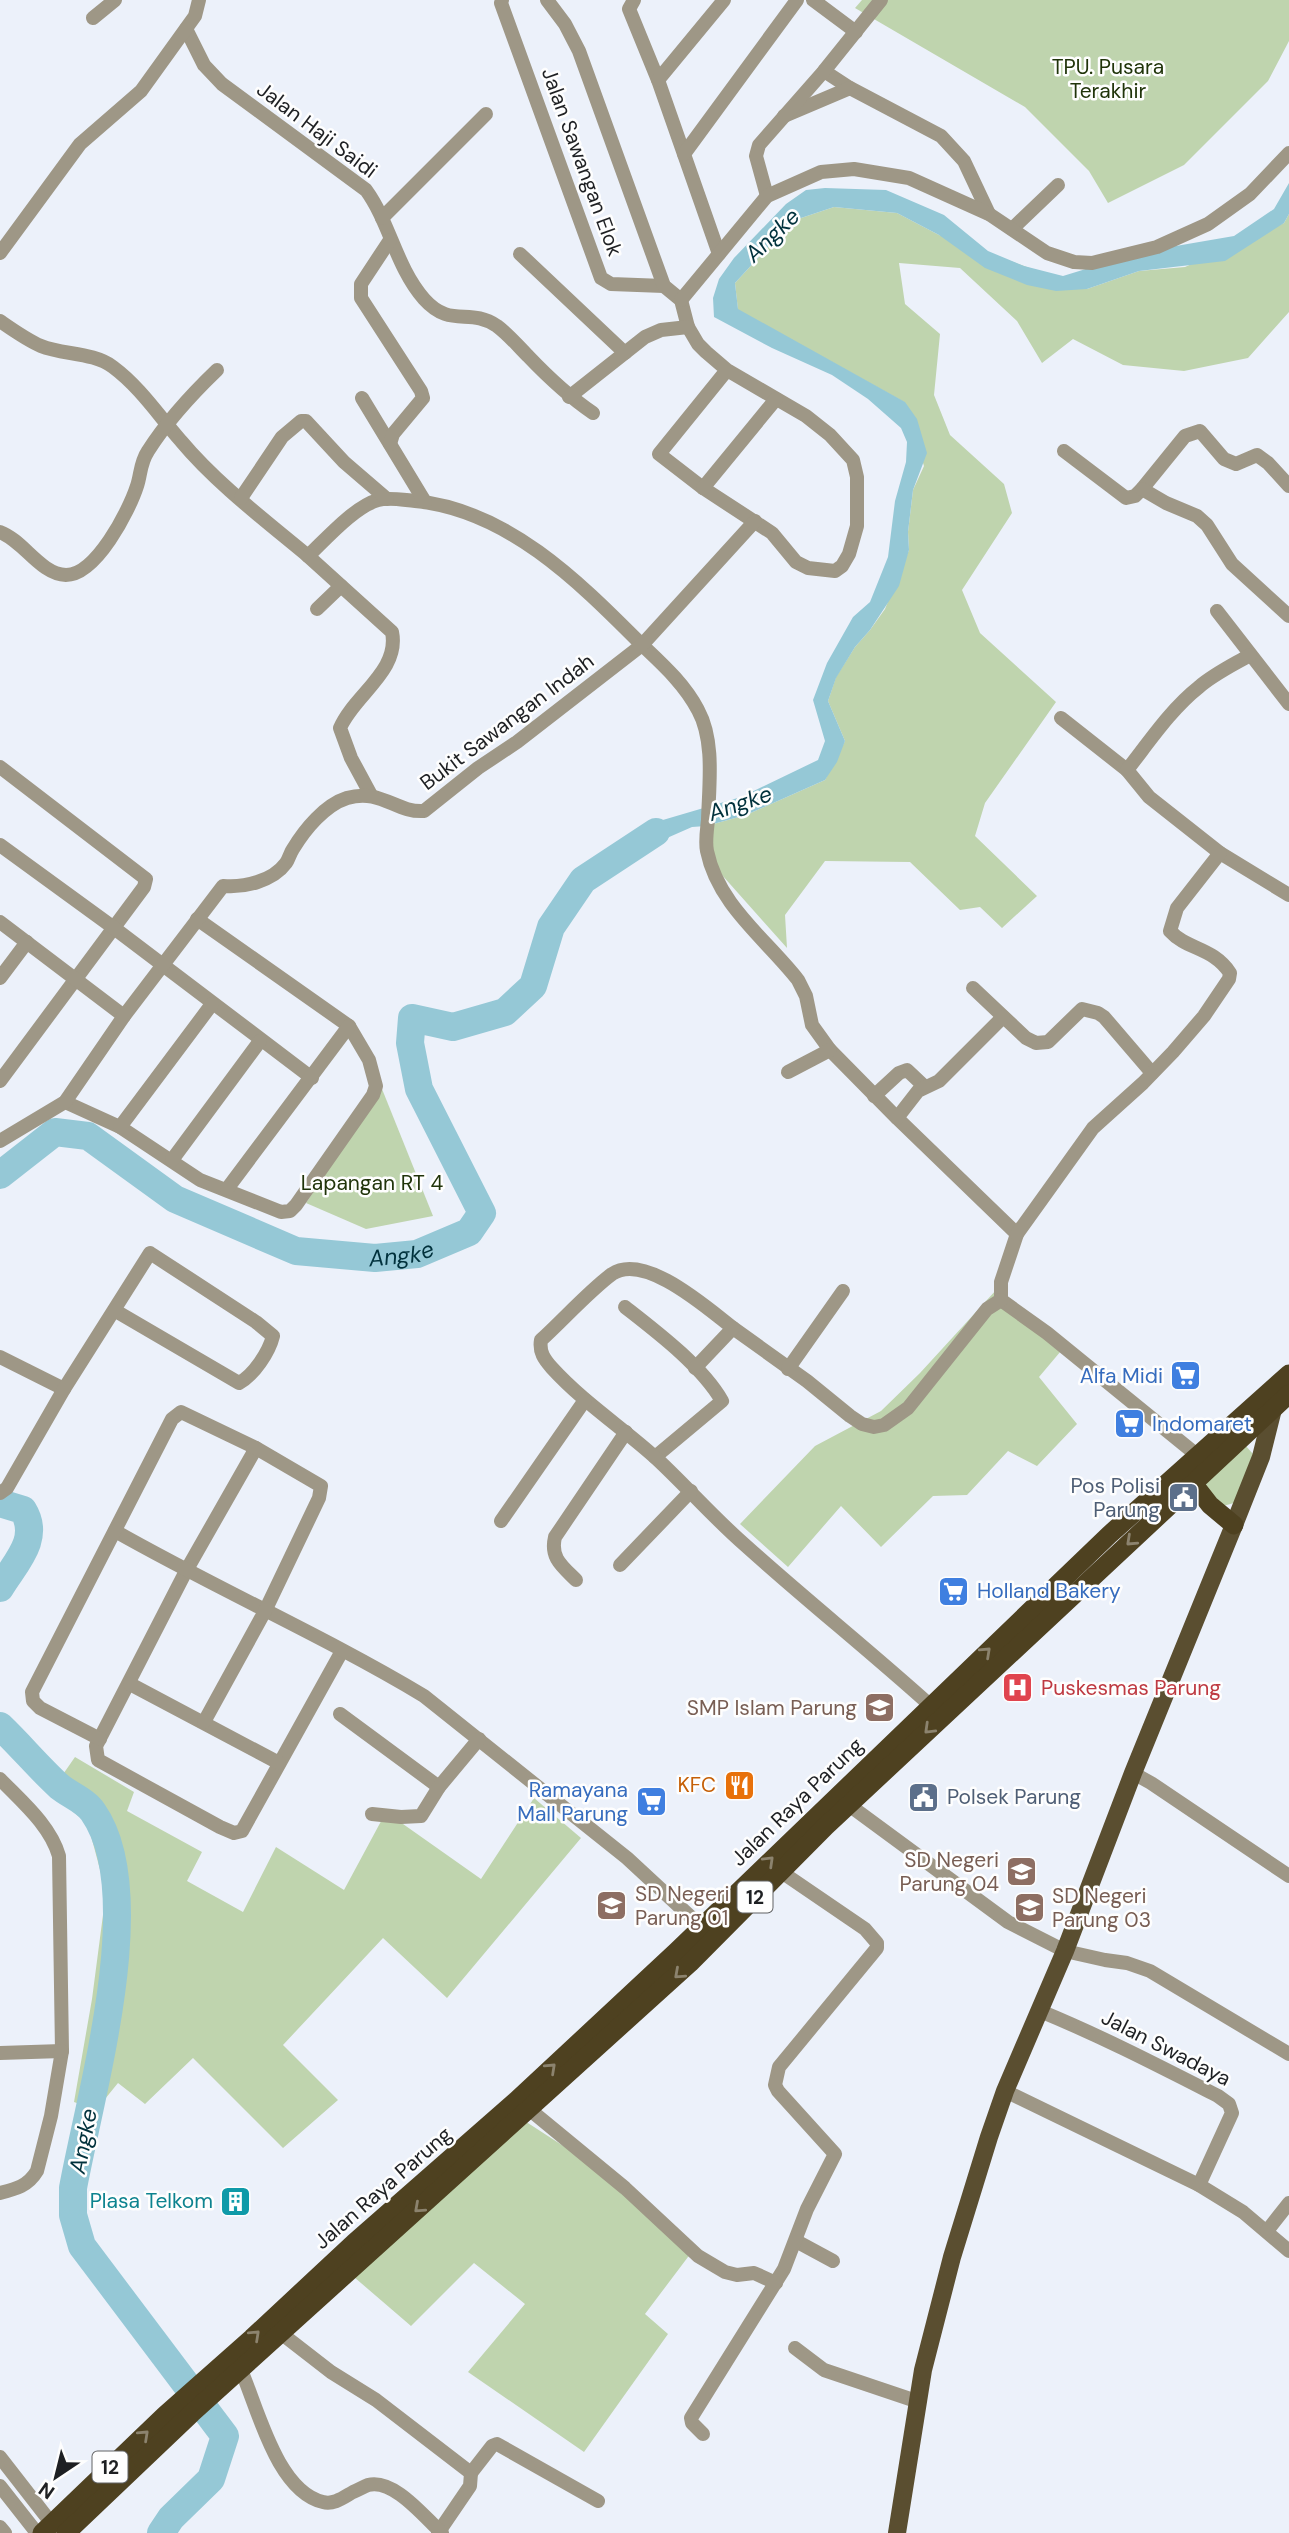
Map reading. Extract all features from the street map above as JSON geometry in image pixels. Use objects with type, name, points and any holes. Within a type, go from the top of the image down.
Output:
[{"type":"highway","name":"Jalan Raya Parung","points":[[1203,1460],[1273,1408],[1286,1383]]},
{"type":"highway","name":"Jalan Raya Parung","points":[[51,2531],[209,2387],[354,2243],[780,1871],[849,1805],[969,1679],[1286,1383]]},
{"type":"highway","points":[[1187,1476],[1210,1505],[1234,1525]]},
{"type":"highway","name":"Jalan Raya Parung","points":[[209,2387],[241,2370],[529,2109],[930,1706],[969,1679]]},
{"type":"main road","points":[[897,2533],[923,2370],[942,2293],[1005,2091],[1065,1951],[1133,1773],[1261,1457],[1273,1408]]},
{"type":"street","points":[[93,18],[115,0]]},
{"type":"street","points":[[0,253],[80,144],[141,91],[195,16],[200,0]]},
{"type":"street","name":"Jalan Sawangan Elok","points":[[502,0],[601,278],[611,284],[664,286],[579,51],[565,24],[547,0]]},
{"type":"street","points":[[658,80],[724,0]]},
{"type":"street","points":[[684,154],[797,0]]},
{"type":"street","points":[[813,0],[856,32]]},
{"type":"street","points":[[767,196],[756,156],[763,139],[824,71],[881,0]]},
{"type":"street","points":[[628,3],[719,254]]},
{"type":"street","name":"Jalan Haji Saidi","points":[[186,29],[204,65],[222,84],[366,190],[376,204],[397,256],[422,297],[446,316],[482,318],[499,327],[569,397]]},
{"type":"street","points":[[824,71],[850,88],[941,136],[964,161],[989,214]]},
{"type":"street","points":[[785,116],[850,88]]},
{"type":"street","points":[[382,218],[486,114]]},
{"type":"street","points":[[681,300],[767,196],[821,172],[854,169],[909,178],[989,214],[1047,253],[1074,262],[1092,264],[1157,247],[1208,224],[1250,194],[1289,153]]},
{"type":"street","points":[[1012,229],[1058,185]]},
{"type":"street","points":[[390,240],[361,284],[361,298],[423,398],[393,435],[390,444]]},
{"type":"street","points":[[520,254],[625,353]]},
{"type":"street","points":[[664,286],[681,300],[688,327],[698,344],[727,370],[806,416],[830,435],[853,460],[857,477],[857,526],[854,542],[842,566],[835,571],[822,571],[796,562],[772,533],[660,456],[659,452],[727,370]]},
{"type":"street","points":[[0,321],[42,346],[108,363],[128,380],[181,442],[392,632],[394,643],[390,662],[349,711],[340,728],[351,758],[371,795],[345,799],[324,812],[293,849],[285,865],[257,883],[236,887],[223,886],[124,1016],[65,1102],[1,1139]]},
{"type":"street","points":[[593,413],[569,397],[645,337],[661,330],[688,327]]},
{"type":"street","points":[[0,533],[14,539],[45,567],[57,573],[67,575],[85,569],[100,554],[126,510],[137,486],[142,461],[167,423],[217,370]]},
{"type":"street","points":[[362,398],[425,502]]},
{"type":"street","points":[[703,488],[776,399]]},
{"type":"street","points":[[241,498],[282,437],[302,421],[306,421],[345,462],[387,499]]},
{"type":"street","points":[[1064,451],[1126,498],[1135,496],[1142,489],[1185,436],[1200,431],[1224,458],[1236,464],[1257,455],[1289,486]]},
{"type":"street","points":[[1142,489],[1197,516],[1207,525],[1231,564],[1289,616]]},
{"type":"street","points":[[308,556],[360,510],[379,500],[425,502],[475,514],[505,530],[578,583],[674,676],[700,713],[709,739],[706,848],[718,885],[798,980],[806,996],[812,1025],[830,1050],[874,1096],[1017,1234]]},
{"type":"street","name":"Bukit Sawangan Indah","points":[[371,795],[415,811],[425,811],[642,645],[755,521]]},
{"type":"street","points":[[317,609],[341,586]]},
{"type":"street","points":[[1217,611],[1289,704]]},
{"type":"street","points":[[1127,770],[1196,688],[1250,655]]},
{"type":"street","points":[[1061,718],[1127,770],[1138,786],[1157,803],[1220,853],[1289,895]]},
{"type":"street","points":[[0,767],[146,879],[144,887],[0,1081]]},
{"type":"street","points":[[0,845],[312,1078]]},
{"type":"street","points":[[1001,1300],[1001,1282],[1017,1234],[1093,1128],[1153,1073],[1204,1017],[1229,979],[1230,973],[1224,964],[1207,951],[1177,938],[1170,931],[1177,908],[1220,853]]},
{"type":"street","points":[[65,1102],[120,1127],[201,1180],[281,1212],[290,1211],[296,1205],[373,1095],[376,1086],[366,1054],[349,1026],[197,919]]},
{"type":"street","points":[[0,922],[124,1016]]},
{"type":"street","points":[[0,978],[27,942]]},
{"type":"street","points":[[973,988],[1026,1038],[1036,1043],[1048,1042],[1082,1009],[1098,1013],[1153,1073]]},
{"type":"street","points":[[120,1127],[212,1004]]},
{"type":"street","points":[[897,1118],[914,1096],[939,1081],[1003,1017]]},
{"type":"street","points":[[227,1189],[349,1026]]},
{"type":"street","points":[[172,1160],[260,1041]]},
{"type":"street","points":[[788,1072],[830,1050]]},
{"type":"street","points":[[874,1096],[899,1073],[907,1070],[925,1087]]},
{"type":"street","points":[[1,1492],[64,1389],[150,1253],[273,1336],[270,1347],[245,1380],[239,1383],[114,1310]]},
{"type":"street","points":[[930,1706],[742,1543],[655,1457],[585,1400],[541,1354],[541,1340],[614,1273],[641,1270],[656,1274],[856,1420],[874,1427],[884,1425],[908,1408],[987,1309],[1001,1300]]},
{"type":"street","points":[[788,1369],[843,1291]]},
{"type":"street","points":[[1001,1300],[1203,1460]]},
{"type":"street","points":[[625,1307],[650,1326],[695,1368],[721,1399],[721,1403],[655,1457]]},
{"type":"street","points":[[695,1368],[733,1328]]},
{"type":"street","points":[[0,1357],[64,1389]]},
{"type":"street","points":[[501,1521],[585,1400]]},
{"type":"street","points":[[100,1739],[40,1708],[33,1701],[32,1692],[172,1419],[181,1412],[256,1448],[321,1486],[319,1499],[265,1611],[204,1722]]},
{"type":"street","points":[[576,1580],[555,1559],[555,1537],[626,1432]]},
{"type":"street","points":[[256,1448],[186,1571],[96,1746],[98,1760],[234,1833],[242,1831],[342,1651]]},
{"type":"street","points":[[620,1565],[691,1491]]},
{"type":"street","points":[[116,1531],[186,1571],[424,1696],[627,1858],[707,1933]]},
{"type":"street","points":[[130,1684],[279,1763]]},
{"type":"street","points":[[340,1714],[439,1787]]},
{"type":"street","points":[[372,1814],[421,1816],[439,1787],[479,1739]]},
{"type":"street","points":[[1133,1773],[1289,1876]]},
{"type":"street","points":[[0,1779],[48,1830],[59,1856],[62,2051],[51,2116],[37,2171],[32,2180],[23,2186],[0,2193]]},
{"type":"street","points":[[849,1805],[1008,1922],[1065,1951],[1128,1963],[1150,1971],[1289,2054]]},
{"type":"street","points":[[702,2434],[691,2418],[776,2283],[812,2199],[835,2154],[778,2091],[775,2075],[809,2029],[873,1955],[877,1942],[865,1929],[780,1871]]},
{"type":"street","name":"Jalan Swadaya","points":[[1040,2011],[1124,2048],[1218,2095],[1229,2104],[1232,2113],[1199,2185]]},
{"type":"street","points":[[0,2053],[62,2051]]},
{"type":"street","points":[[1005,2091],[1199,2185],[1243,2212],[1289,2251]]},
{"type":"street","points":[[529,2109],[625,2188],[698,2256],[725,2272],[737,2275],[754,2273],[776,2283]]},
{"type":"street","points":[[1267,2231],[1289,2203]]},
{"type":"street","points":[[796,2241],[833,2261]]},
{"type":"street","points":[[282,2334],[471,2473]]},
{"type":"street","points":[[794,2348],[824,2370],[919,2402]]},
{"type":"street","points":[[241,2370],[279,2463],[290,2481],[323,2502],[333,2503],[367,2485],[382,2485],[417,2509],[440,2532],[470,2486],[471,2473],[492,2446],[497,2444],[598,2501]]},
{"type":"street","points":[[0,2457],[51,2531]]},
{"type":"street","points":[[0,2486],[51,2531]]},
{"type":"street","points":[[0,2527],[5,2533]]},
{"type":"green space","name":"TPU. Pusara Terakhir","points":[[862,0],[1289,0],[1289,41],[1268,81],[1184,165],[1108,203],[1089,171],[1025,107],[855,8]]},
{"type":"green space","points":[[834,207],[897,213],[939,235],[1087,289],[1139,271],[1185,267],[1284,223],[1289,214],[1289,312],[1248,358],[1184,371],[1123,365],[1073,339],[1042,363],[1017,321],[960,268],[899,263],[905,304],[940,334],[934,395],[950,435],[1004,484],[1012,513],[962,590],[980,633],[1056,702],[985,803],[975,836],[1037,896],[1002,928],[980,907],[960,910],[910,862],[825,861],[785,915],[787,948],[714,866],[706,826],[746,815],[825,780],[845,741],[828,701],[836,677],[855,647],[885,609],[909,550],[908,532],[913,490],[924,466],[904,402],[738,310],[735,283],[792,221]]},
{"type":"green space","name":"Lapangan RT 4","points":[[382,1089],[433,1216],[366,1229],[306,1203]]},
{"type":"green space","points":[[997,1289],[1066,1345],[1039,1377],[1077,1424],[1037,1466],[1008,1451],[967,1495],[933,1496],[881,1547],[841,1506],[788,1567],[740,1524],[815,1446],[881,1411]]},
{"type":"green space","points":[[1245,1445],[1253,1454],[1234,1503],[1223,1506],[1206,1487],[1207,1476]]},
{"type":"green space","points":[[75,1757],[134,1792],[127,1811],[202,1852],[187,1881],[243,1912],[276,1847],[344,1890],[386,1812],[481,1879],[534,1798],[581,1838],[447,1998],[383,1938],[283,2045],[338,2100],[283,2148],[193,2058],[145,2104],[118,2083],[96,2110],[74,2102],[92,1999],[106,1892],[90,1832],[82,1819],[50,1793]]},
{"type":"green space","points":[[514,2114],[588,2162],[691,2253],[645,2314],[668,2334],[584,2452],[468,2372],[525,2304],[474,2263],[411,2326],[347,2271]]},
{"type":"water","points":[[1289,183],[1289,214],[1284,223],[1225,261],[1139,271],[1087,289],[1056,291],[1027,285],[985,268],[939,235],[897,213],[834,207],[792,221],[735,283],[738,309],[905,402],[917,419],[927,453],[913,490],[908,532],[909,550],[899,586],[836,678],[828,701],[845,741],[837,762],[825,780],[746,815],[692,827],[626,856],[622,846],[656,822],[741,797],[818,760],[825,741],[813,700],[827,663],[853,617],[870,602],[888,557],[895,501],[906,462],[907,442],[901,428],[868,399],[832,375],[772,348],[714,317],[713,298],[719,279],[734,258],[786,204],[806,190],[886,190],[944,215],[988,251],[1024,266],[1063,276],[1141,252],[1234,236],[1274,209]]},
{"type":"waterway","name":"Angke","points":[[0,1175],[55,1132],[88,1136],[175,1199],[296,1251],[375,1258],[417,1254],[469,1232],[482,1213],[419,1089],[410,1043],[412,1018],[453,1027],[505,1012],[533,986],[551,927],[583,880],[656,832]]},
{"type":"waterway","name":"Angke","points":[[0,1503],[23,1510],[29,1531],[28,1541],[19,1560],[0,1588]]},
{"type":"waterway","name":"Angke","points":[[0,1726],[60,1787],[90,1808],[109,1848],[116,1892],[116,1942],[111,1995],[73,2188],[73,2215],[82,2246],[225,2436],[211,2479],[171,2518],[161,2533]]},
{"type":"place","name":"Alfa Midi","points":[[1186,1376]]},
{"type":"place","name":"Indomaret","points":[[1129,1424]]},
{"type":"place","name":"Pos Polisi Parung","points":[[1183,1498]]},
{"type":"place","name":"Holland Bakery","points":[[954,1591]]},
{"type":"place","name":"Puskesmas Parung","points":[[1018,1688]]},
{"type":"place","name":"SMP Islam Parung","points":[[880,1708]]},
{"type":"place","name":"KFC","points":[[739,1785]]},
{"type":"place","name":"Polsek Parung","points":[[924,1797]]},
{"type":"place","name":"Ramayana Mall Parung","points":[[651,1802]]},
{"type":"place","name":"SD Negeri Parung 04","points":[[1022,1872]]},
{"type":"place","name":"SD Negeri Parung 01","points":[[612,1906]]},
{"type":"place","name":"SD Negeri Parung 03","points":[[1029,1908]]},
{"type":"place","name":"Plasa Telkom","points":[[236,2201]]}]
